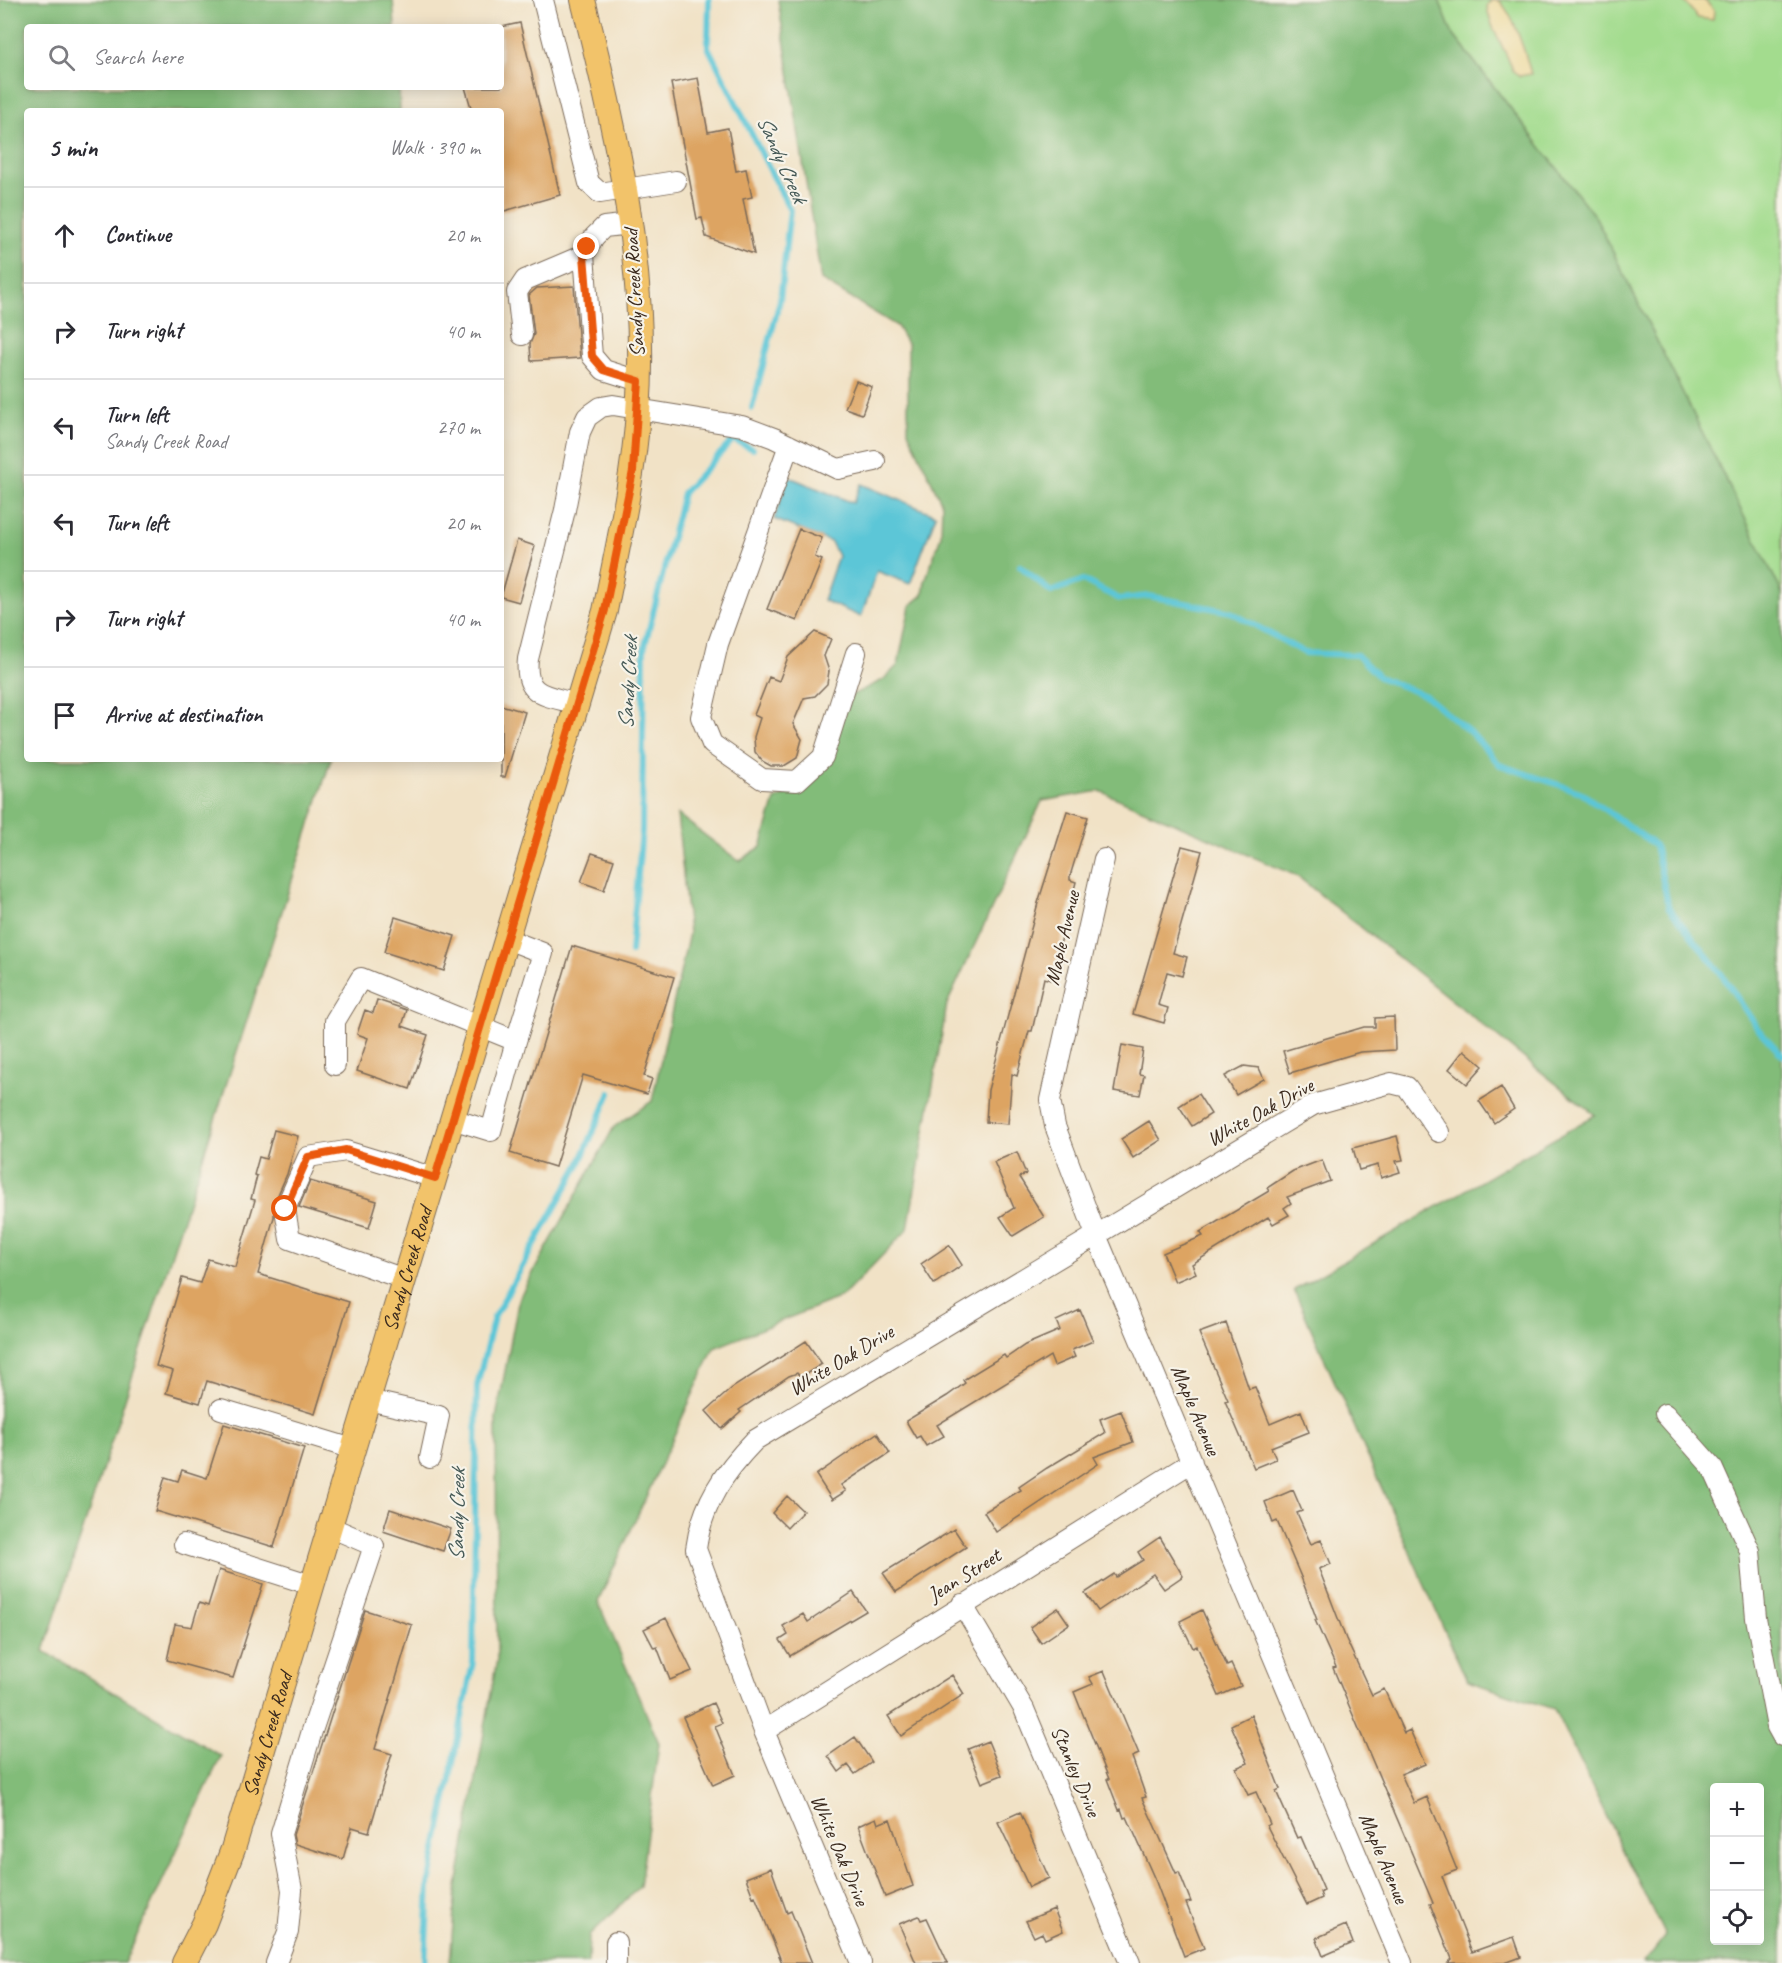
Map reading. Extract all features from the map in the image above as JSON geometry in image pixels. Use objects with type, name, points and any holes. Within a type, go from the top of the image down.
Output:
[{"type":"main road","name":"Sandy Creek Road","points":[[184,1963],[204,1924],[233,1849],[605,610],[633,471],[639,411],[639,315],[631,224],[625,190],[615,135],[583,0]]},
{"type":"street","points":[[543,0],[589,183],[600,193],[676,180]]},
{"type":"street","points":[[631,224],[604,227],[594,237],[584,255],[592,356],[604,370],[639,381]]},
{"type":"street","points":[[522,335],[517,292],[525,280],[584,255]]},
{"type":"street","points":[[577,704],[535,691],[526,675],[528,659],[566,510],[579,432],[587,417],[601,406],[613,405],[742,426],[789,445],[838,469],[875,461]]},
{"type":"street","points":[[789,445],[718,644],[701,717],[712,744],[762,779],[797,781],[823,757],[856,653]]},
{"type":"street","name":"Maple Avenue","points":[[1104,859],[1050,1100],[1055,1126],[1096,1235],[1402,1963]]},
{"type":"street","points":[[452,1119],[491,1131],[543,953],[507,939]]},
{"type":"street","points":[[335,1065],[335,1021],[361,978],[516,1041]]},
{"type":"street","name":"White Oak Drive","points":[[861,1963],[764,1731],[696,1549],[699,1525],[712,1495],[728,1468],[755,1440],[1313,1105],[1391,1083],[1407,1087],[1439,1132]]},
{"type":"street","points":[[404,1279],[290,1239],[285,1209],[308,1157],[346,1150],[435,1178]]},
{"type":"street","points":[[368,1400],[439,1416],[430,1458]]},
{"type":"street","points":[[221,1409],[353,1449]]},
{"type":"street","points":[[1665,1414],[1712,1467],[1750,1551],[1756,1618],[1777,1727],[1782,1736]]},
{"type":"street","name":"Jean Street","points":[[764,1731],[962,1604],[1192,1462]]},
{"type":"street","points":[[276,1963],[288,1932],[292,1890],[281,1834],[312,1731],[374,1546],[330,1527]]},
{"type":"street","points":[[184,1545],[312,1585]]},
{"type":"street","name":"Stanley Drive","points":[[962,1604],[1024,1709],[1130,1963]]},
{"type":"street","points":[[616,1942],[616,1963]]},
{"type":"green space","points":[[0,0],[393,0],[395,24],[24,24],[24,90],[399,90],[400,108],[24,108],[24,762],[330,762],[44,1651],[221,1756],[124,1963],[0,1963]]},
{"type":"green space","points":[[778,0],[1439,0],[1452,33],[1596,218],[1782,593],[1782,1963],[1644,1963],[1665,1936],[1554,1709],[1467,1681],[1294,1290],[1595,1115],[1297,876],[1100,791],[1042,801],[947,1004],[908,1229],[843,1296],[714,1348],[598,1602],[659,1743],[640,1886],[589,1936],[588,1963],[450,1963],[455,1898],[497,1659],[496,1418],[519,1298],[614,1127],[652,1101],[689,933],[677,814],[739,861],[761,847],[775,800],[805,784],[852,695],[883,680],[898,665],[910,606],[923,595],[925,581],[941,536],[942,504],[908,431],[908,345],[897,326],[821,280]]},
{"type":"green space","points":[[1439,0],[1782,0],[1782,593],[1596,218],[1452,33]]},
{"type":"sand","points":[[1492,0],[1498,0],[1504,6],[1514,23],[1531,74],[1520,76],[1513,71],[1488,14],[1487,5]]},
{"type":"sand","points":[[1683,0],[1704,0],[1714,10],[1713,20],[1698,18]]},
{"type":"water","points":[[789,477],[853,503],[861,484],[936,515],[910,584],[877,571],[861,617],[823,600],[838,556],[831,542],[774,519]]},
{"type":"building","points":[[520,23],[560,195],[504,211],[504,108],[471,108],[466,90],[504,90],[504,26]]},
{"type":"building","points":[[698,78],[708,132],[728,128],[736,171],[746,169],[752,197],[743,199],[754,254],[706,237],[702,218],[697,219],[671,83]]},
{"type":"building","points":[[574,286],[580,358],[531,361],[530,344],[534,334],[529,295],[537,288]]},
{"type":"building","points":[[856,381],[872,387],[862,414],[845,408]]},
{"type":"building","points":[[799,529],[822,538],[815,557],[822,560],[797,621],[767,609]]},
{"type":"building","points":[[517,540],[535,546],[519,602],[504,598],[504,586]]},
{"type":"building","points":[[815,632],[831,639],[824,656],[829,671],[827,684],[815,696],[804,698],[793,724],[802,739],[797,758],[784,766],[771,766],[762,761],[755,752],[754,737],[760,718],[754,715],[769,677],[779,681],[788,657]]},
{"type":"building","points":[[504,706],[525,712],[505,777],[501,777],[501,762],[504,762]]},
{"type":"building","points":[[1067,811],[1088,817],[1070,876],[1070,880],[1076,882],[1051,980],[1044,978],[1032,1031],[1029,1031],[1017,1076],[1012,1074],[1008,1124],[986,1122],[988,1090],[1038,903]]},
{"type":"building","points":[[1182,846],[1202,851],[1173,953],[1187,957],[1182,976],[1167,972],[1158,1005],[1168,1008],[1164,1023],[1133,1014]]},
{"type":"building","points":[[592,853],[614,860],[604,890],[581,882]]},
{"type":"building","points":[[395,917],[455,936],[444,971],[384,952]]},
{"type":"building","points":[[572,946],[674,977],[644,1076],[652,1079],[647,1094],[583,1075],[555,1167],[510,1153]]},
{"type":"building","points":[[377,1000],[407,1010],[402,1026],[428,1035],[410,1089],[357,1071],[368,1038],[357,1034],[365,1010],[373,1013]]},
{"type":"building","points":[[1394,1017],[1395,1050],[1360,1052],[1290,1073],[1283,1051],[1364,1027],[1375,1027],[1375,1018]]},
{"type":"building","points":[[1122,1045],[1143,1049],[1139,1074],[1144,1075],[1140,1095],[1114,1091]]},
{"type":"building","points":[[1464,1050],[1483,1066],[1467,1084],[1449,1069]]},
{"type":"building","points":[[1244,1066],[1259,1068],[1264,1079],[1236,1095],[1225,1076]]},
{"type":"building","points":[[1501,1087],[1514,1109],[1494,1123],[1479,1101]]},
{"type":"building","points":[[1198,1094],[1211,1114],[1192,1126],[1179,1106]]},
{"type":"building","points":[[1149,1121],[1161,1140],[1133,1158],[1121,1139]]},
{"type":"building","points":[[274,1130],[298,1136],[287,1174],[274,1204],[274,1217],[258,1274],[349,1302],[315,1414],[207,1381],[200,1403],[166,1393],[173,1371],[156,1366],[182,1278],[200,1283],[208,1259],[235,1267],[255,1200],[251,1199],[259,1157],[266,1159]]},
{"type":"building","points":[[1397,1136],[1403,1160],[1396,1161],[1400,1172],[1381,1178],[1378,1165],[1359,1170],[1353,1148]]},
{"type":"building","points":[[1017,1152],[1026,1174],[1019,1177],[1044,1217],[1013,1236],[1000,1217],[1014,1208],[994,1162]]},
{"type":"building","points":[[1322,1160],[1330,1181],[1287,1197],[1291,1203],[1284,1208],[1289,1215],[1273,1224],[1268,1217],[1192,1264],[1196,1273],[1175,1282],[1163,1253],[1203,1236],[1200,1232],[1269,1191],[1267,1188],[1293,1171]]},
{"type":"building","points":[[310,1181],[377,1201],[369,1228],[299,1207]]},
{"type":"building","points":[[949,1245],[962,1265],[934,1284],[921,1264]]},
{"type":"building","points":[[1080,1310],[1093,1341],[1072,1350],[1075,1357],[1054,1366],[1050,1356],[937,1425],[944,1436],[926,1446],[920,1436],[916,1438],[906,1421],[947,1396],[965,1383],[963,1380],[1004,1355],[1006,1358],[1025,1345],[1060,1330],[1056,1321]]},
{"type":"building","points":[[1226,1323],[1249,1389],[1255,1387],[1270,1424],[1301,1411],[1309,1432],[1271,1447],[1276,1459],[1254,1468],[1199,1333]]},
{"type":"building","points":[[806,1341],[822,1364],[801,1377],[797,1373],[789,1376],[739,1410],[741,1412],[722,1429],[706,1411],[732,1388]]},
{"type":"building","points":[[1121,1411],[1133,1442],[1094,1457],[1098,1464],[996,1532],[984,1512],[1021,1490],[1019,1487],[1047,1468],[1105,1433],[1100,1419]]},
{"type":"building","points":[[224,1424],[304,1448],[274,1547],[155,1511],[165,1477],[178,1481],[182,1470],[207,1478]]},
{"type":"building","points":[[877,1433],[890,1453],[841,1485],[846,1491],[832,1500],[816,1475]]},
{"type":"building","points":[[1293,1490],[1302,1511],[1297,1513],[1311,1544],[1321,1540],[1331,1564],[1319,1569],[1346,1639],[1372,1695],[1384,1689],[1404,1733],[1410,1730],[1425,1764],[1401,1774],[1414,1803],[1427,1797],[1457,1870],[1442,1876],[1472,1952],[1514,1937],[1521,1957],[1505,1963],[1448,1963],[1452,1959],[1430,1904],[1433,1903],[1333,1668],[1336,1667],[1315,1620],[1317,1620],[1301,1577],[1277,1521],[1273,1523],[1265,1502]]},
{"type":"building","points":[[787,1496],[803,1511],[787,1528],[772,1513]]},
{"type":"building","points":[[390,1509],[451,1529],[443,1551],[383,1531]]},
{"type":"building","points":[[954,1529],[966,1547],[896,1592],[883,1573]]},
{"type":"building","points":[[1160,1537],[1183,1576],[1164,1589],[1153,1574],[1098,1611],[1085,1593],[1114,1574],[1116,1577],[1143,1560],[1138,1552]]},
{"type":"building","points":[[219,1570],[263,1584],[233,1678],[167,1660],[175,1624],[192,1627],[199,1603],[208,1606]]},
{"type":"building","points":[[853,1592],[866,1611],[790,1656],[780,1640],[788,1635],[783,1626],[803,1614],[808,1622]]},
{"type":"building","points":[[1058,1608],[1069,1624],[1041,1643],[1030,1627]]},
{"type":"building","points":[[365,1610],[412,1625],[375,1749],[392,1754],[369,1832],[352,1827],[343,1859],[295,1844],[293,1835]]},
{"type":"building","points":[[1202,1610],[1227,1666],[1231,1664],[1241,1686],[1219,1696],[1197,1646],[1193,1648],[1180,1621]]},
{"type":"building","points":[[666,1618],[692,1671],[670,1680],[657,1647],[654,1648],[644,1629]]},
{"type":"building","points":[[1104,1671],[1139,1754],[1132,1757],[1146,1797],[1142,1798],[1176,1873],[1179,1872],[1191,1902],[1186,1903],[1204,1948],[1184,1956],[1156,1882],[1127,1817],[1124,1818],[1121,1809],[1119,1810],[1074,1692],[1093,1684],[1089,1677]]},
{"type":"building","points":[[952,1675],[964,1694],[901,1736],[888,1716]]},
{"type":"building","points":[[713,1703],[722,1723],[715,1726],[735,1775],[713,1785],[683,1717]]},
{"type":"building","points":[[1251,1715],[1280,1789],[1276,1791],[1297,1838],[1301,1837],[1324,1890],[1320,1892],[1322,1898],[1307,1905],[1267,1826],[1270,1824],[1256,1792],[1248,1795],[1236,1768],[1248,1763],[1231,1725]]},
{"type":"building","points":[[855,1737],[872,1762],[855,1774],[848,1765],[839,1772],[828,1756]]},
{"type":"building","points":[[988,1741],[1002,1775],[982,1783],[968,1749]]},
{"type":"building","points":[[1020,1812],[1049,1878],[1029,1887],[998,1822]]},
{"type":"building","points":[[876,1818],[878,1824],[890,1819],[913,1886],[885,1897],[858,1826]]},
{"type":"building","points":[[771,1868],[787,1913],[791,1911],[812,1963],[782,1963],[755,1896],[753,1897],[746,1878]]},
{"type":"building","points":[[1054,1909],[1063,1931],[1045,1939],[1042,1933],[1034,1937],[1026,1921]]},
{"type":"building","points":[[919,1916],[921,1920],[927,1918],[948,1963],[916,1963],[899,1924]]},
{"type":"building","points":[[1346,1925],[1353,1943],[1323,1956],[1316,1938]]},
{"type":"waterway","name":"Sandy Creek","points":[[709,0],[708,47],[790,210],[780,300],[752,408]]},
{"type":"waterway","name":"Sandy Creek","points":[[631,952],[642,830],[644,649],[683,493],[733,440],[753,449]]},
{"type":"waterway","points":[[1020,566],[1051,592],[1083,580],[1119,599],[1149,596],[1231,612],[1305,653],[1357,655],[1379,677],[1426,696],[1472,734],[1500,765],[1580,792],[1655,845],[1669,908],[1720,972],[1758,1029],[1782,1055]]},
{"type":"waterway","name":"Sandy Creek","points":[[425,1963],[429,1885],[473,1662],[477,1386],[494,1317],[579,1165],[610,1093]]},
{"type":"route","points":[[285,1209],[308,1157],[346,1150],[435,1178],[605,610],[633,471],[639,411],[639,381],[604,370],[592,356],[584,255],[587,247]]}]
